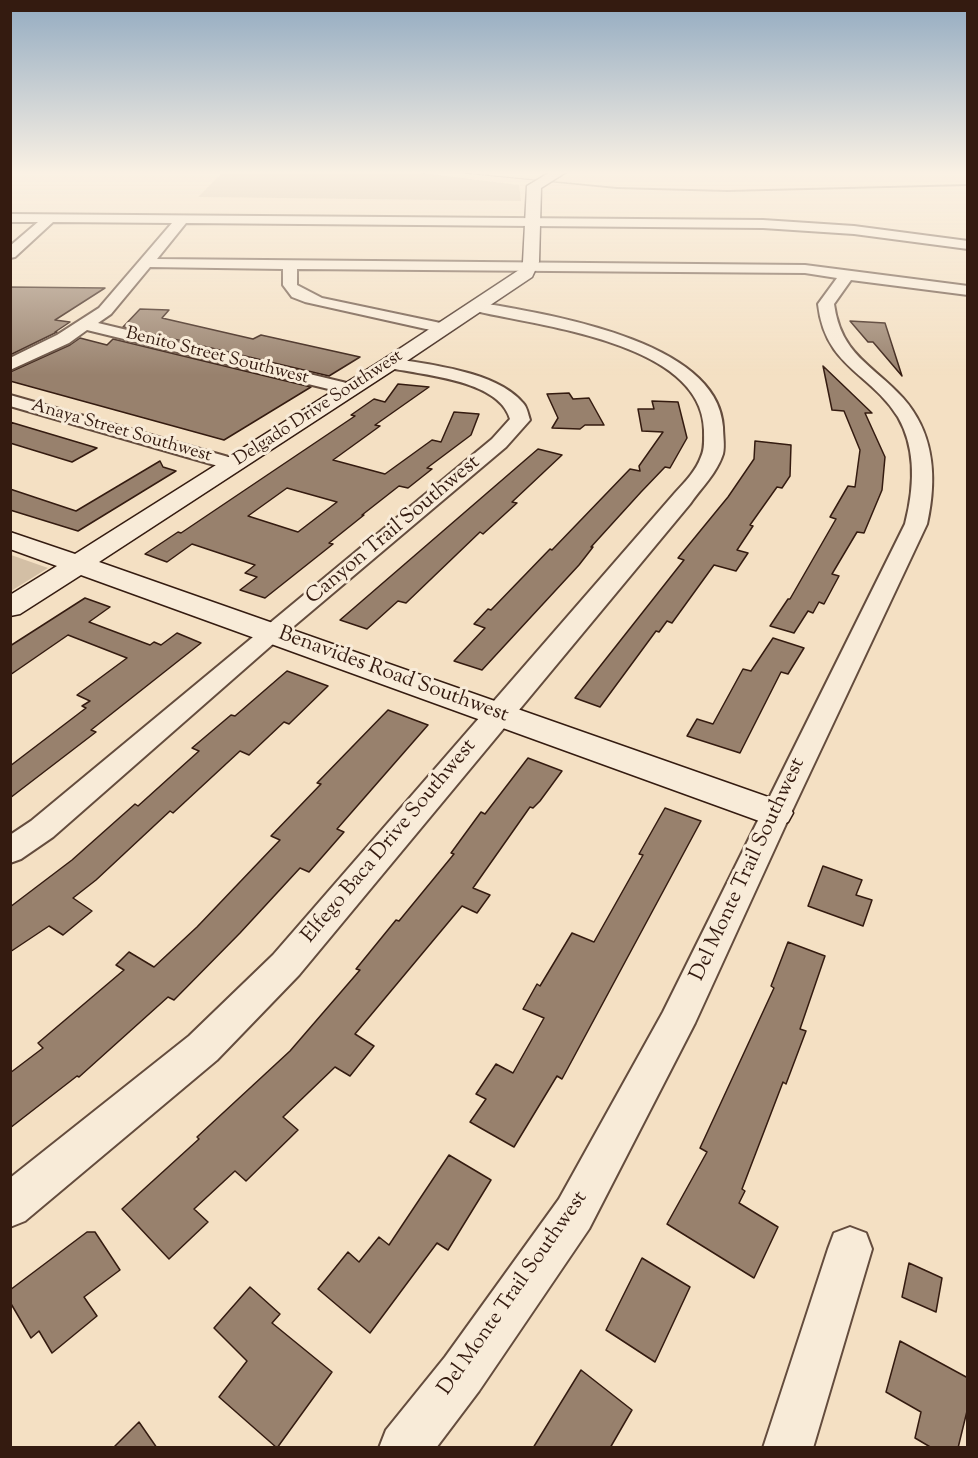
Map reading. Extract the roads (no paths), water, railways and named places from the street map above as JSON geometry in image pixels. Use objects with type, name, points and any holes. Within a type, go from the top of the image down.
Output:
[{"type":"street","points":[[10,254],[27,239]]},
{"type":"street","points":[[10,365],[63,339],[85,325],[117,299],[167,239]]},
{"type":"street","points":[[530,266],[531,239]]},
{"type":"street","points":[[926,239],[968,245]]},
{"type":"street","points":[[148,262],[783,269],[847,274],[967,291]]},
{"type":"street","points":[[291,264],[286,276],[290,287],[300,295],[318,302],[444,328]]},
{"type":"street","name":"Delgado Drive Southwest","points":[[10,608],[477,307],[526,273],[530,266]]},
{"type":"street","name":"Del Monte Trail Southwest","points":[[404,1448],[462,1374],[574,1214],[676,1023],[775,813],[916,524],[924,486],[921,452],[909,422],[898,404],[850,359],[831,333],[826,304],[847,274]]},
{"type":"street","name":"Elfego Baca Drive Southwest","points":[[10,1206],[203,1048],[278,973],[701,474],[714,449],[715,428],[711,409],[702,392],[682,372],[647,352],[599,333],[477,307]]},
{"type":"street","name":"Benito Street Southwest","points":[[85,325],[349,389]]},
{"type":"street","name":"Canyon Trail Southwest","points":[[10,851],[42,830],[272,632],[500,443],[520,420],[520,411],[515,402],[495,388],[391,363]]},
{"type":"street","name":"Anaya Street Southwest","points":[[10,400],[232,464]]},
{"type":"street","name":"Benavides Road Southwest","points":[[10,540],[775,813]]},
{"type":"street","points":[[788,1448],[850,1249]]}]
